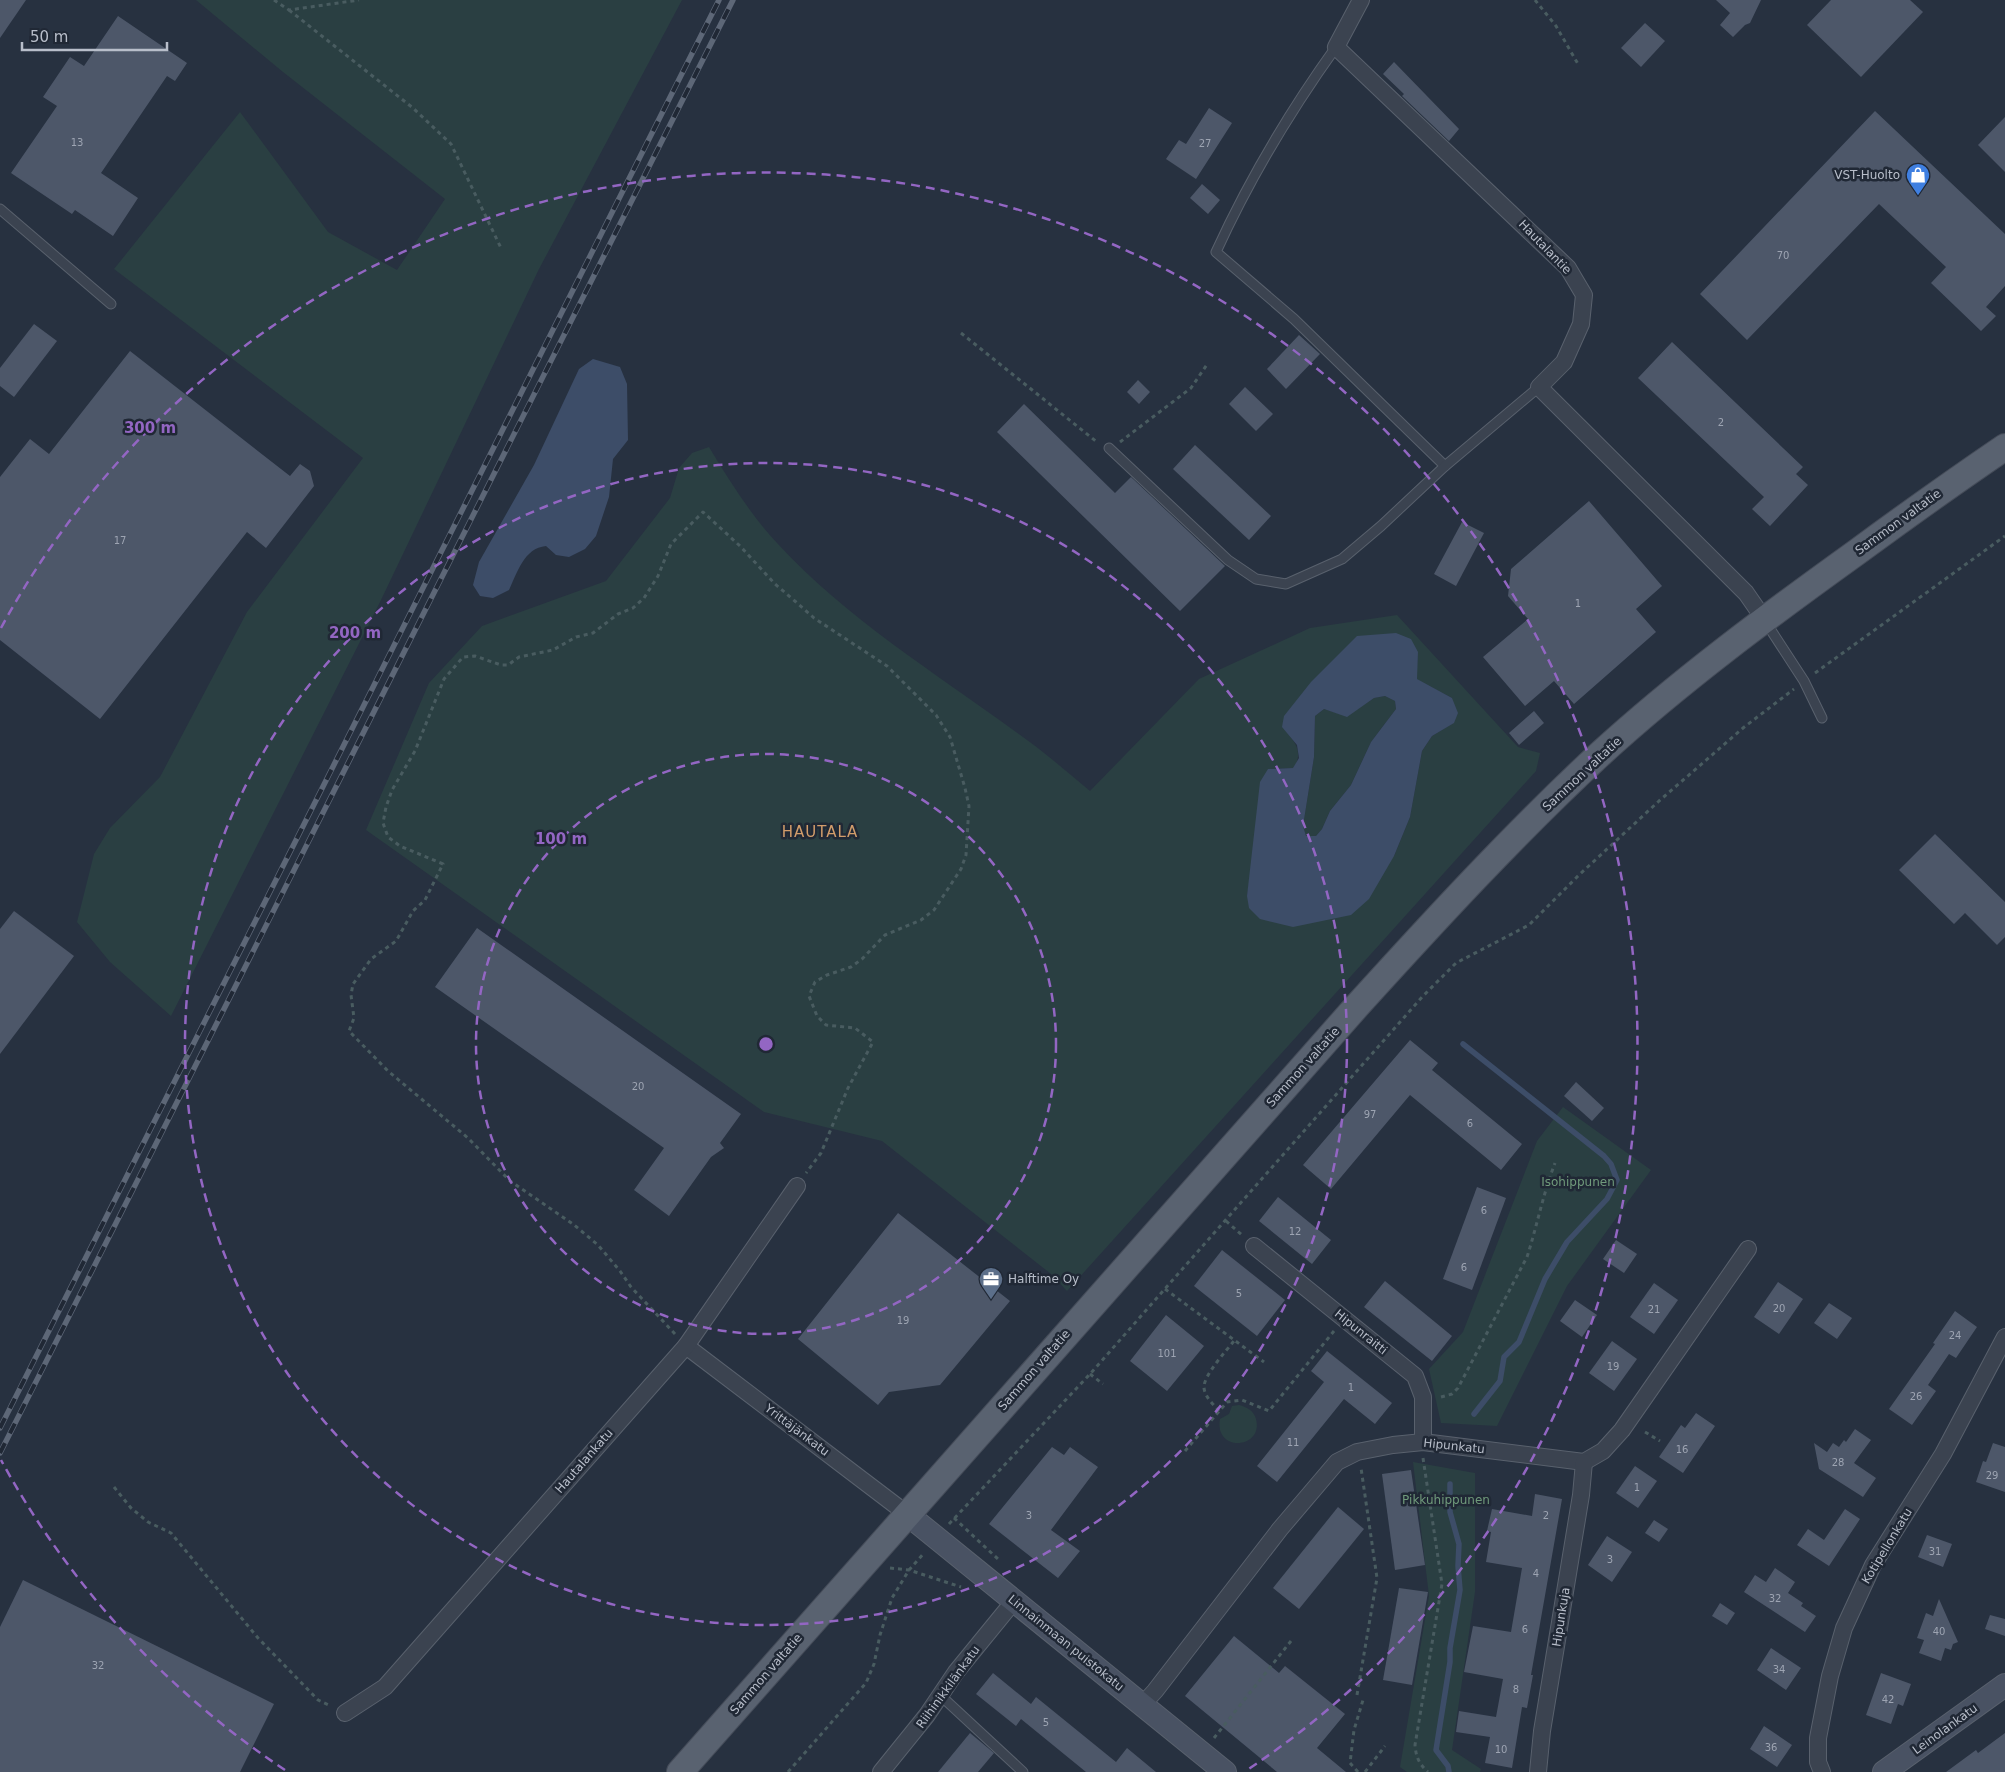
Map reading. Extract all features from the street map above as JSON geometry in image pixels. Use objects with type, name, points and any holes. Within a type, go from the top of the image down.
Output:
[{"type":"main road","name":"Sammon valtatie","points":[[680,1772],[1159,1229],[1442,913],[1599,755],[1679,686],[1764,618],[2005,446]]},
{"type":"street","points":[[1336,47],[1361,0]]},
{"type":"street","name":"Hautalantie","points":[[1336,47],[1568,268],[1584,295],[1581,324],[1564,362],[1539,387]]},
{"type":"street","points":[[1539,387],[1746,593],[1764,618]]},
{"type":"street","name":"Hautalankatu","points":[[345,1713],[385,1687],[686,1346],[797,1186]]},
{"type":"street","name":"Hipunraitti","points":[[1254,1246],[1415,1376],[1424,1397],[1424,1442]]},
{"type":"street","points":[[1584,1462],[1603,1451],[1622,1430],[1748,1249]]},
{"type":"street","name":"Kotipellonkatu","points":[[1822,1772],[1818,1762],[1818,1738],[1830,1676],[1844,1628],[1874,1565],[1943,1454],[2005,1337]]},
{"type":"street","name":"Yrittäjänkatu","points":[[686,1346],[907,1514]]},
{"type":"street","name":"Hipunkatu","points":[[1143,1704],[1280,1529],[1337,1462],[1357,1452],[1393,1445],[1424,1442],[1584,1462]]},
{"type":"street","name":"Hipunkuja","points":[[1538,1772],[1542,1731],[1582,1495],[1584,1462]]},
{"type":"street","name":"Linnainmaan puistokatu","points":[[907,1514],[1225,1772]]},
{"type":"street","name":"Riihinikkilänkatu","points":[[881,1772],[927,1715],[956,1672],[1014,1601]]},
{"type":"street","name":"Leinolankatu","points":[[1884,1772],[2005,1685]]},
{"type":"lane","points":[[1336,47],[1312,81],[1262,164],[1216,252],[1294,319],[1445,466]]},
{"type":"lane","points":[[0,209],[111,304]]},
{"type":"lane","points":[[1109,448],[1228,560],[1256,579],[1286,584],[1342,559],[1381,526],[1445,466],[1539,387]]},
{"type":"lane","points":[[1764,618],[1804,681],[1822,718]]},
{"type":"lane","points":[[940,1695],[1023,1772]]},
{"type":"path","points":[[274,0],[413,108],[451,144],[501,248]]},
{"type":"path","points":[[288,10],[359,0]]},
{"type":"path","points":[[1535,0],[1556,26],[1578,64]]},
{"type":"path","points":[[961,333],[1095,440],[1109,448],[1124,439],[1191,388],[1208,363]]},
{"type":"path","points":[[686,1346],[631,1287],[598,1245],[573,1224],[510,1180],[468,1138],[388,1071],[348,1031],[354,1018],[351,995],[353,984],[370,959],[396,941],[413,911],[425,900],[444,864],[400,846],[388,837],[383,823],[392,790],[415,751],[444,679],[463,657],[475,656],[500,665],[508,665],[519,657],[553,650],[576,637],[593,633],[618,614],[634,608],[644,598],[658,576],[671,544],[703,512],[740,546],[776,584],[808,612],[876,658],[896,674],[936,715],[950,737],[969,806],[966,855],[962,869],[934,910],[921,920],[885,935],[862,959],[851,967],[826,975],[815,982],[809,996],[817,1016],[826,1025],[855,1028],[873,1042],[848,1088],[821,1152],[797,1186]]},
{"type":"path","points":[[788,1772],[866,1683],[874,1664],[880,1635],[892,1598],[908,1570],[1090,1374],[1422,997],[1456,963],[1529,925],[1579,875],[1659,801],[1744,728],[1804,681],[2005,536]]},
{"type":"path","points":[[1423,1403],[1452,1394],[1463,1380],[1527,1257],[1534,1238],[1545,1187],[1555,1163]]},
{"type":"path","points":[[1165,1289],[1264,1362]]},
{"type":"path","points":[[1185,1451],[1227,1402],[1242,1400],[1269,1411],[1344,1318]]},
{"type":"path","points":[[1219,1410],[1207,1397],[1204,1386],[1206,1377],[1234,1341]]},
{"type":"path","points":[[1090,1374],[1103,1384]]},
{"type":"path","points":[[1646,1432],[1660,1442]]},
{"type":"path","points":[[1424,1442],[1423,1464],[1442,1584],[1415,1745],[1416,1756],[1420,1765],[1428,1772]]},
{"type":"path","points":[[1357,1695],[1377,1578],[1361,1467]]},
{"type":"path","points":[[114,1487],[131,1508],[148,1522],[171,1533],[258,1638],[318,1700],[345,1713]]},
{"type":"path","points":[[1212,1741],[1291,1641]]},
{"type":"path","points":[[1358,1772],[1350,1763],[1354,1730],[1364,1700]]},
{"type":"path","points":[[1364,1772],[1386,1746]]},
{"type":"green space","points":[[196,0],[682,0],[539,269],[381,600],[171,1016],[110,962],[77,922],[94,854],[110,828],[160,777],[247,612],[363,458],[114,269],[240,112],[328,232],[397,270],[445,199],[283,72]]},
{"type":"green space","points":[[709,447],[740,496],[767,532],[832,596],[892,643],[1035,746],[1090,791],[1199,679],[1310,628],[1397,615],[1518,747],[1540,753],[1536,771],[1067,1291],[1051,1274],[882,1141],[764,1112],[366,830],[429,683],[482,626],[606,581],[670,498],[679,468],[692,453]],"holes":[[[1418,652],[1416,679],[1452,698],[1453,723],[1432,736],[1422,751],[1410,817],[1394,856],[1247,896],[1268,769],[1294,768],[1297,762],[1298,751],[1283,727]]]},
{"type":"green space","points":[[1385,696],[1395,701],[1396,709],[1371,742],[1351,785],[1330,811],[1322,829],[1316,836],[1306,837],[1303,826],[1314,757],[1315,716],[1324,709],[1347,716],[1374,698]]},
{"type":"green space","name":"Isohippunen","points":[[1563,1107],[1651,1170],[1567,1286],[1497,1426],[1441,1423],[1429,1369],[1463,1332],[1537,1141]]},
{"type":"green space","points":[[1239,1405],[1247,1408],[1254,1414],[1257,1429],[1247,1441],[1239,1443],[1231,1442],[1224,1438],[1220,1430],[1220,1419],[1229,1414],[1232,1406]]},
{"type":"green space","name":"Pikkuhippunen","points":[[1413,1462],[1475,1473],[1475,1592],[1452,1750],[1481,1769],[1480,1772],[1407,1772],[1400,1767],[1429,1596]]},
{"type":"water","points":[[593,359],[620,367],[627,384],[628,440],[613,459],[609,497],[596,536],[585,549],[569,557],[556,555],[546,546],[532,551],[522,562],[509,590],[493,598],[480,596],[473,585],[479,562],[534,465],[579,369]]},
{"type":"water","points":[[1396,633],[1411,639],[1418,652],[1417,679],[1452,698],[1458,713],[1454,723],[1432,736],[1422,751],[1410,817],[1394,856],[1369,899],[1351,915],[1293,927],[1260,919],[1249,908],[1247,896],[1260,782],[1268,769],[1293,768],[1299,758],[1297,745],[1282,727],[1284,716],[1311,682],[1357,636]],"holes":[[[1385,696],[1395,701],[1396,709],[1371,742],[1351,785],[1330,811],[1322,829],[1316,836],[1306,836],[1303,826],[1314,757],[1315,716],[1324,709],[1347,717],[1374,698]]]},
{"type":"building","points":[[0,0],[26,0],[0,38]]},
{"type":"building","points":[[1716,0],[1761,0],[1750,23],[1745,25],[1733,37],[1720,25],[1730,13]]},
{"type":"building","points":[[1831,0],[1910,0],[1923,12],[1861,77],[1807,25]]},
{"type":"building","points":[[118,16],[187,63],[175,81],[167,76],[101,173],[138,198],[113,236],[75,210],[72,214],[11,173],[57,106],[43,97],[70,57],[84,66]]},
{"type":"building","points":[[1645,23],[1665,41],[1641,67],[1621,48]]},
{"type":"building","points":[[1394,62],[1459,129],[1449,141],[1402,96],[1404,94],[1383,74]]},
{"type":"building","points":[[1209,108],[1232,123],[1196,179],[1166,159],[1179,140],[1186,144]]},
{"type":"building","points":[[1875,111],[2005,234],[2005,286],[1986,307],[1996,316],[1981,331],[1931,283],[1946,267],[1879,204],[1747,340],[1700,294]]},
{"type":"building","points":[[2005,117],[2005,172],[1978,145]]},
{"type":"building","points":[[1202,184],[1220,200],[1208,214],[1190,198]]},
{"type":"building","points":[[34,324],[57,341],[14,397],[0,386],[0,368]]},
{"type":"building","points":[[1299,335],[1320,354],[1286,389],[1267,369]]},
{"type":"building","points":[[1672,342],[1803,467],[1796,474],[1808,485],[1770,526],[1752,509],[1764,497],[1638,378]]},
{"type":"building","points":[[130,351],[290,476],[300,464],[310,471],[314,486],[266,548],[247,532],[100,719],[0,640],[0,477],[30,439],[49,454]]},
{"type":"building","points":[[1138,380],[1150,392],[1139,404],[1127,392]]},
{"type":"building","points":[[1245,387],[1273,414],[1256,431],[1229,404]]},
{"type":"building","points":[[1024,404],[1115,493],[1131,477],[1225,566],[1180,611],[997,432]]},
{"type":"building","points":[[1195,445],[1271,516],[1249,540],[1173,469]]},
{"type":"building","points":[[1589,501],[1662,586],[1636,609],[1656,632],[1574,704],[1554,681],[1525,706],[1483,657],[1528,619],[1508,596],[1511,569]]},
{"type":"building","points":[[1462,522],[1484,533],[1456,586],[1434,574]]},
{"type":"building","points":[[1534,711],[1544,723],[1519,745],[1509,733]]},
{"type":"building","points":[[1935,834],[2005,902],[2005,937],[1997,945],[1965,913],[1954,924],[1899,870]]},
{"type":"building","points":[[14,911],[74,956],[0,1054],[0,929]]},
{"type":"building","points":[[477,928],[741,1114],[720,1143],[724,1148],[711,1157],[669,1216],[634,1190],[664,1148],[435,987]]},
{"type":"building","points":[[1410,1040],[1438,1063],[1432,1070],[1522,1144],[1501,1170],[1410,1095],[1331,1189],[1303,1165]]},
{"type":"building","points":[[1576,1082],[1604,1108],[1592,1121],[1564,1096]]},
{"type":"building","points":[[1477,1187],[1506,1198],[1472,1290],[1443,1279]]},
{"type":"building","points":[[1278,1197],[1331,1240],[1312,1264],[1259,1221]]},
{"type":"building","points":[[898,1213],[1010,1301],[940,1385],[889,1392],[878,1405],[798,1339]]},
{"type":"building","points":[[1616,1240],[1637,1254],[1624,1273],[1603,1259]]},
{"type":"building","points":[[1222,1250],[1285,1300],[1257,1336],[1194,1286]]},
{"type":"building","points":[[1385,1281],[1452,1336],[1432,1361],[1364,1307]]},
{"type":"building","points":[[1778,1282],[1803,1299],[1779,1334],[1754,1317]]},
{"type":"building","points":[[1654,1283],[1678,1300],[1654,1334],[1630,1317]]},
{"type":"building","points":[[1575,1300],[1597,1315],[1582,1337],[1560,1321]]},
{"type":"building","points":[[1829,1303],[1852,1318],[1837,1339],[1814,1323]]},
{"type":"building","points":[[1955,1311],[1977,1327],[1956,1358],[1949,1354],[1928,1385],[1936,1391],[1912,1425],[1889,1409],[1935,1344],[1933,1343]]},
{"type":"building","points":[[1166,1315],[1204,1346],[1167,1391],[1130,1361]]},
{"type":"building","points":[[1612,1341],[1637,1359],[1614,1391],[1589,1373]]},
{"type":"building","points":[[1327,1351],[1392,1403],[1375,1424],[1344,1399],[1277,1482],[1257,1466],[1324,1382],[1311,1371]]},
{"type":"building","points":[[1696,1413],[1715,1426],[1683,1473],[1659,1457],[1681,1425],[1685,1428]]},
{"type":"building","points":[[1855,1429],[1871,1440],[1854,1463],[1876,1478],[1863,1497],[1819,1469],[1814,1443],[1827,1452],[1833,1443],[1839,1447],[1844,1440],[1846,1442]]},
{"type":"building","points":[[1993,1443],[2005,1447],[2005,1492],[1976,1482],[1983,1461],[1986,1462]]},
{"type":"building","points":[[1052,1447],[1064,1455],[1070,1447],[1098,1467],[1051,1530],[1080,1551],[1058,1578],[989,1524]]},
{"type":"building","points":[[1635,1466],[1657,1481],[1638,1508],[1616,1493]]},
{"type":"building","points":[[1411,1470],[1425,1565],[1395,1570],[1382,1474]]},
{"type":"building","points":[[1535,1494],[1562,1499],[1531,1675],[1533,1675],[1527,1708],[1522,1707],[1512,1768],[1485,1763],[1490,1737],[1456,1732],[1459,1711],[1496,1717],[1503,1679],[1464,1672],[1473,1626],[1511,1632],[1522,1568],[1486,1562],[1491,1532],[1487,1531],[1492,1509],[1532,1516]]},
{"type":"building","points":[[1338,1507],[1364,1529],[1299,1609],[1273,1588]]},
{"type":"building","points":[[1845,1509],[1860,1519],[1829,1566],[1797,1545],[1808,1529],[1824,1540]]},
{"type":"building","points":[[1654,1520],[1668,1529],[1659,1542],[1645,1533]]},
{"type":"building","points":[[1927,1535],[1952,1544],[1943,1567],[1918,1557]]},
{"type":"building","points":[[1607,1536],[1632,1552],[1612,1582],[1588,1565]]},
{"type":"building","points":[[1775,1568],[1795,1582],[1788,1593],[1803,1603],[1801,1606],[1816,1616],[1805,1632],[1744,1592],[1755,1575],[1766,1582]]},
{"type":"building","points":[[23,1580],[274,1704],[240,1772],[0,1772],[0,1627]]},
{"type":"building","points":[[1399,1588],[1428,1592],[1412,1685],[1383,1680]]},
{"type":"building","points":[[1939,1599],[1958,1642],[1953,1644],[1951,1650],[1945,1648],[1941,1661],[1919,1653],[1924,1640],[1917,1638],[1926,1613],[1933,1616]]},
{"type":"building","points":[[1720,1603],[1735,1613],[1727,1625],[1712,1616]]},
{"type":"building","points":[[1990,1615],[2005,1619],[2005,1636],[1985,1629]]},
{"type":"building","points":[[1234,1636],[1279,1673],[1285,1666],[1345,1714],[1317,1748],[1346,1772],[1277,1772],[1185,1696]]},
{"type":"building","points":[[1771,1648],[1801,1668],[1786,1690],[1757,1670]]},
{"type":"building","points":[[993,1673],[1031,1704],[1036,1697],[1116,1762],[1127,1748],[1156,1772],[1086,1772],[1021,1719],[1016,1726],[976,1694]]},
{"type":"building","points":[[1881,1673],[1911,1684],[1903,1706],[1898,1704],[1891,1724],[1866,1715]]},
{"type":"building","points":[[1764,1726],[1792,1745],[1777,1767],[1750,1749]]},
{"type":"building","points":[[970,1733],[994,1753],[978,1772],[938,1772]]},
{"type":"building","points":[[2005,1733],[2005,1772],[1946,1772],[1976,1750],[1978,1753]]},
{"type":"waterway","points":[[1463,1044],[1604,1156],[1611,1164],[1617,1180],[1607,1199],[1567,1242],[1545,1279],[1519,1342],[1504,1357],[1500,1381],[1474,1414]]},
{"type":"waterway","points":[[1449,1772],[1448,1766],[1436,1750],[1460,1590],[1459,1544],[1450,1512],[1450,1484]]},
{"type":"railway","points":[[0,1428],[719,0]]},
{"type":"railway","points":[[0,1453],[733,0]]},
{"type":"place","name":"VST-Huolto","points":[[1918,196]]},
{"type":"place","name":"Halftime Oy","points":[[991,1300]]},
{"type":"district","name":"HAUTALA","points":[[820,832]]}]
